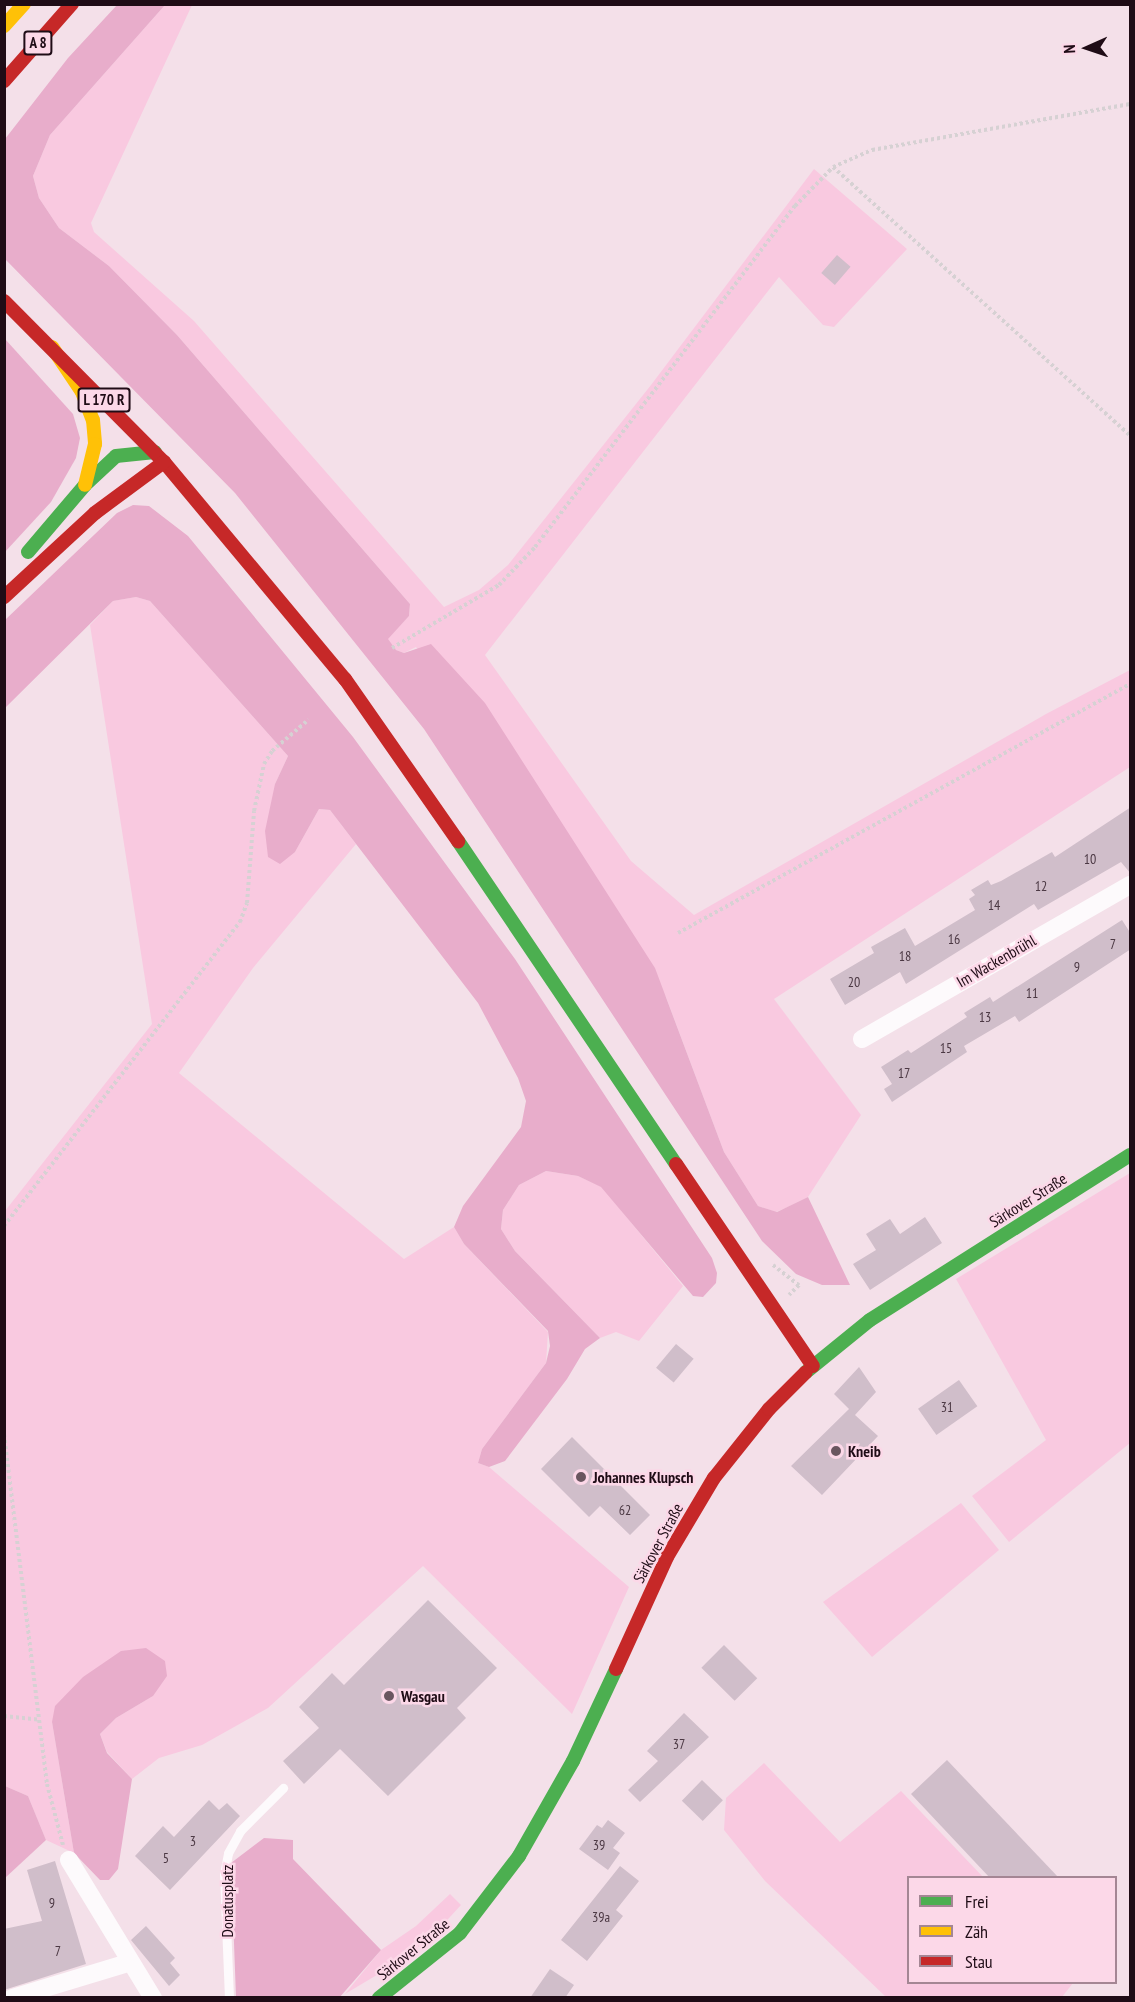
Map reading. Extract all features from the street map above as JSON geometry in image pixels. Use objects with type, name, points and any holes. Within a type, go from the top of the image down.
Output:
[{"type":"main road","name":"A 8","points":[[4,26],[24,4]]},
{"type":"main road","name":"A 8","points":[[4,81],[72,4]]},
{"type":"main road","name":"L 170 R","points":[[4,301],[160,457],[345,679],[391,742],[813,1366]]},
{"type":"main road","points":[[52,347],[82,392],[93,420],[95,444],[85,485]]},
{"type":"main road","points":[[12,569],[85,485],[116,456],[160,457]]},
{"type":"main road","points":[[4,597],[160,457]]},
{"type":"main road","name":"Särkover Straße","points":[[379,1998],[460,1933],[497,1889],[541,1822],[573,1761],[667,1557],[694,1511],[741,1443],[813,1366],[870,1320],[1131,1155]]},
{"type":"street","name":"Im Wackenbrühl","points":[[862,1039],[1131,885]]},
{"type":"street","points":[[69,1860],[153,1998]]},
{"type":"street","points":[[12,1998],[131,1962]]},
{"type":"lane","name":"Donatusplatz","points":[[229,1998],[224,1874],[228,1852],[240,1831],[283,1788]]},
{"type":"path","points":[[392,648],[499,585],[535,548],[795,206],[833,167],[872,150],[1131,104]]},
{"type":"path","points":[[833,167],[1131,435]]},
{"type":"path","points":[[678,933],[1131,684]]},
{"type":"path","points":[[4,1226],[240,922],[247,903],[254,811],[264,764],[272,751],[308,720]]},
{"type":"path","points":[[4,1434],[53,1816],[69,1860]]},
{"type":"path","points":[[4,1716],[40,1720]]},
{"type":"shaded area","points":[[117,5],[165,5],[50,135],[33,176],[39,198],[59,228],[109,266],[177,335],[410,604],[409,616],[388,639],[396,650],[404,653],[431,644],[485,703],[655,968],[724,1152],[758,1206],[777,1212],[808,1197],[850,1285],[822,1285],[796,1274],[762,1241],[424,729],[235,493],[5,259],[5,139],[68,58]]},
{"type":"shaded area","points":[[165,5],[192,5],[91,223],[94,232],[194,321],[444,607],[479,590],[508,565],[651,385],[814,169],[907,249],[834,327],[823,325],[779,277],[485,655],[631,861],[694,915],[1046,714],[1130,670],[1130,767],[774,999],[861,1115],[808,1197],[776,1212],[758,1206],[724,1152],[666,997],[416,647],[404,653],[396,650],[387,639],[409,616],[410,604],[177,335],[109,266],[59,228],[39,198],[33,176],[50,135]]},
{"type":"shaded area","points":[[5,339],[73,414],[80,438],[76,458],[51,502],[5,552]]},
{"type":"shaded area","points":[[133,505],[149,506],[188,536],[353,737],[515,959],[712,1258],[717,1273],[716,1283],[703,1297],[693,1296],[601,1187],[578,1176],[546,1171],[519,1185],[503,1210],[501,1229],[515,1251],[600,1338],[585,1349],[567,1379],[505,1461],[489,1467],[478,1463],[482,1449],[546,1363],[550,1346],[548,1331],[464,1244],[454,1227],[463,1206],[521,1127],[526,1101],[518,1078],[478,1003],[330,810],[319,809],[295,852],[280,864],[268,857],[265,831],[275,784],[288,756],[150,601],[136,597],[113,601],[5,708],[5,620],[117,513]]},
{"type":"shaded area","points":[[136,597],[150,601],[288,756],[275,784],[295,852],[319,809],[330,810],[356,844],[253,968],[179,1073],[404,1259],[454,1227],[464,1244],[548,1332],[546,1363],[482,1449],[478,1463],[489,1467],[629,1587],[572,1714],[423,1566],[268,1708],[202,1745],[159,1758],[132,1779],[107,1752],[100,1734],[116,1718],[153,1696],[52,1722],[74,1853],[46,1840],[28,1796],[5,1786],[5,1211],[152,1024],[90,625],[113,601]]},
{"type":"shaded area","points":[[546,1171],[578,1176],[602,1187],[683,1286],[639,1341],[616,1332],[600,1338],[515,1251],[501,1229],[503,1210],[519,1185]]},
{"type":"shaded area","points":[[1130,1173],[1130,1443],[1009,1542],[972,1496],[1046,1440],[956,1279]]},
{"type":"shaded area","points":[[961,1503],[999,1550],[872,1657],[823,1602]]},
{"type":"shaded area","points":[[146,1648],[165,1661],[167,1676],[153,1696],[116,1718],[100,1734],[107,1753],[132,1779],[118,1869],[109,1880],[100,1880],[74,1853],[52,1722],[55,1706],[83,1677],[121,1651]]},
{"type":"shaded area","points":[[764,1763],[840,1842],[901,1791],[982,1876],[907,1876],[907,1984],[1072,1984],[1062,1997],[886,1997],[765,1881],[724,1830],[726,1798]]},
{"type":"shaded area","points":[[5,1786],[28,1796],[46,1840],[5,1878]]},
{"type":"shaded area","points":[[264,1838],[293,1840],[293,1859],[381,1950],[339,1998],[236,1997],[231,1863]]},
{"type":"shaded area","points":[[450,1894],[461,1905],[438,1930],[407,1957],[345,1994],[381,1950],[416,1926]]},
{"type":"building","points":[[837,255],[851,267],[835,285],[821,273]]},
{"type":"building","points":[[1131,807],[1131,874],[1121,862],[1038,910],[1034,904],[906,984],[900,972],[845,1005],[830,979],[874,953],[871,947],[905,928],[915,946],[975,910],[969,899],[975,895],[971,890],[988,880],[991,885],[1001,881],[1052,852],[1055,857]]},
{"type":"building","points":[[1122,920],[1131,934],[1131,949],[1019,1022],[1015,1016],[964,1046],[967,1052],[892,1102],[884,1089],[892,1084],[881,1067],[908,1050],[911,1053],[967,1017],[964,1013],[990,997],[993,1002]]},
{"type":"building","points":[[925,1217],[942,1243],[870,1290],[853,1264],[876,1250],[866,1234],[890,1219],[900,1234]]},
{"type":"building","points":[[676,1344],[694,1359],[674,1383],[656,1368]]},
{"type":"building","name":"Kneib","points":[[859,1367],[876,1392],[855,1415],[878,1436],[822,1495],[791,1466],[849,1409],[834,1394]]},
{"type":"building","points":[[959,1380],[977,1406],[936,1435],[918,1409]]},
{"type":"building","name":"Johannes Klupsch","points":[[572,1437],[650,1515],[630,1535],[600,1506],[589,1517],[541,1469]]},
{"type":"building","name":"Wasgau","points":[[428,1600],[497,1668],[457,1708],[466,1718],[388,1796],[340,1749],[304,1784],[283,1761],[319,1728],[299,1707],[332,1673],[344,1685]]},
{"type":"building","points":[[724,1645],[757,1678],[735,1701],[701,1668]]},
{"type":"building","points":[[684,1713],[709,1737],[640,1802],[628,1790],[658,1761],[647,1751]]},
{"type":"building","points":[[947,1760],[1057,1876],[988,1876],[911,1794]]},
{"type":"building","points":[[702,1780],[723,1800],[703,1821],[682,1801]]},
{"type":"building","points":[[209,1800],[219,1810],[227,1803],[240,1816],[170,1890],[135,1856],[163,1826],[174,1837]]},
{"type":"building","points":[[608,1820],[625,1833],[613,1848],[620,1853],[608,1870],[579,1849],[597,1825],[602,1828]]},
{"type":"building","points":[[55,1861],[86,1964],[4,1990],[4,1929],[42,1921],[27,1870]]},
{"type":"building","points":[[620,1866],[639,1881],[616,1910],[623,1916],[587,1961],[561,1940]]},
{"type":"building","points":[[146,1926],[175,1958],[170,1963],[180,1975],[169,1986],[131,1940]]},
{"type":"building","points":[[550,1969],[574,1985],[565,1998],[530,1998]]},
{"type":"traffic: fast","points":[[28,552],[85,485],[116,456],[155,452]]},
{"type":"traffic: fast","points":[[458,841],[676,1164]]},
{"type":"traffic: fast","points":[[806,1372],[870,1320],[1130,1155]]},
{"type":"traffic: fast","points":[[379,1998],[460,1933],[519,1856],[573,1761],[616,1669]]},
{"type":"traffic: slow","points":[[4,26],[24,4]]},
{"type":"traffic: slow","points":[[52,347],[82,392],[93,420],[95,444],[85,485]]},
{"type":"traffic: jam","points":[[4,81],[72,4]]},
{"type":"traffic: jam","points":[[4,301],[164,462]]},
{"type":"traffic: jam","points":[[164,462],[345,679],[458,841]]},
{"type":"traffic: jam","points":[[4,597],[95,513],[164,462]]},
{"type":"traffic: jam","points":[[676,1164],[813,1366]]},
{"type":"traffic: jam","points":[[616,1669],[667,1557],[714,1478],[769,1409],[806,1372]]},
{"type":"place","name":"Kneib","points":[[836,1451]]},
{"type":"place","name":"Johannes Klupsch","points":[[581,1477]]},
{"type":"place","name":"Wasgau","points":[[389,1696]]}]
